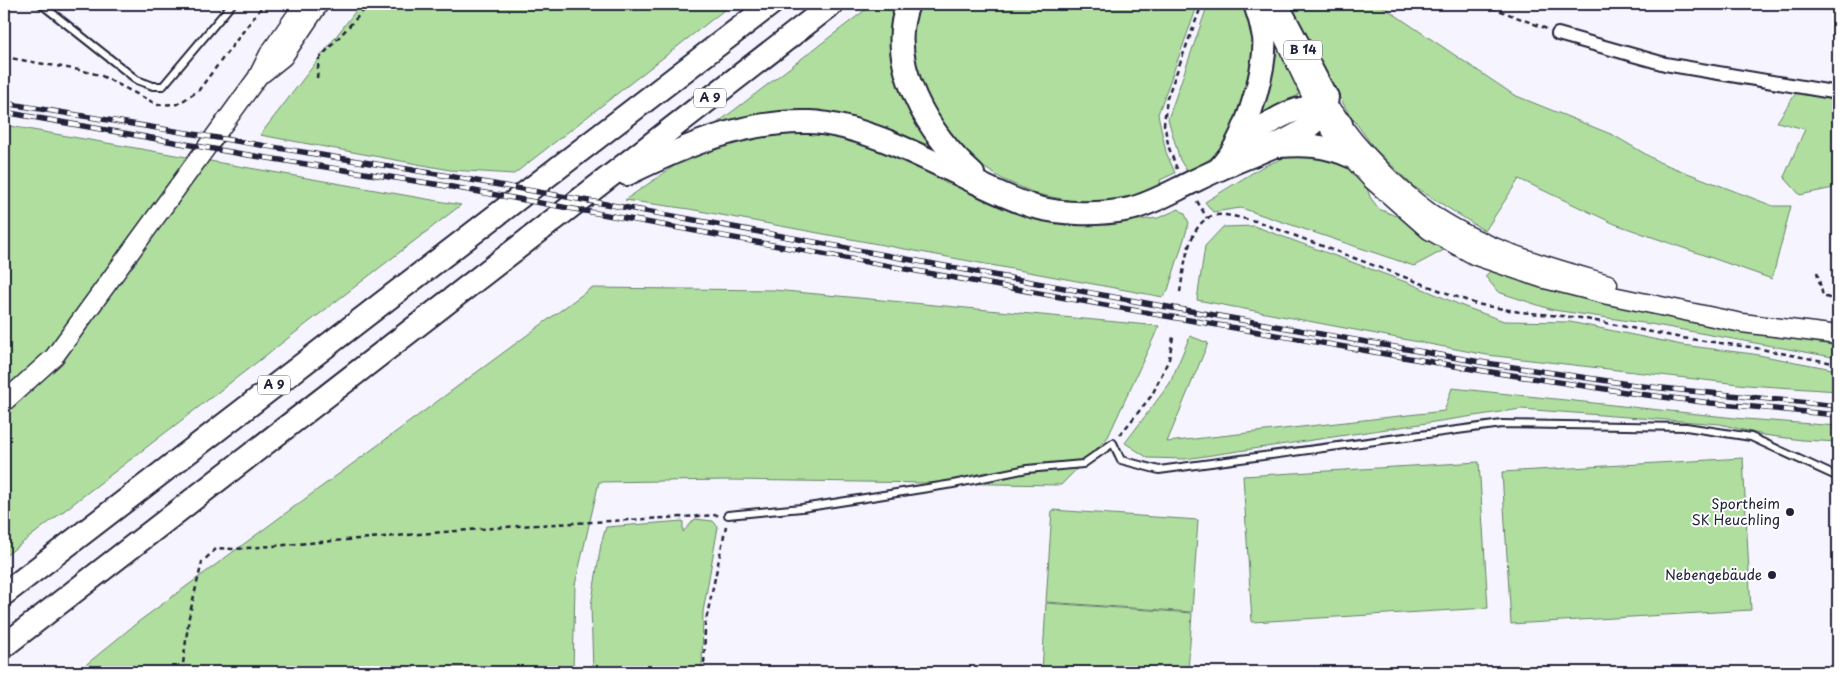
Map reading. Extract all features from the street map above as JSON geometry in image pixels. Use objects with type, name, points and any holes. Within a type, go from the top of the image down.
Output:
[{"type":"highway","name":"A 9","points":[[4,594],[771,4]]},
{"type":"highway","name":"A 9","points":[[4,646],[832,4]]},
{"type":"highway","points":[[908,4],[901,42],[906,75],[920,106],[947,149],[988,188]]},
{"type":"highway","points":[[1235,148],[1254,98],[1263,64],[1264,39],[1260,17],[1255,4]]},
{"type":"highway","points":[[1218,169],[1235,148],[1292,111],[1307,107],[1326,111]]},
{"type":"highway","points":[[588,193],[679,150],[736,129],[773,123],[810,122],[863,132],[1010,198],[1052,210],[1086,213],[1107,212],[1130,209],[1149,203],[1305,129],[1326,111]]},
{"type":"highway","points":[[1270,147],[1298,144],[1315,145],[1330,148],[1350,156]]},
{"type":"main road","points":[[4,402],[54,357],[257,78],[269,54],[304,4]]},
{"type":"main road","points":[[257,78],[282,57],[319,4]]},
{"type":"main road","points":[[1264,4],[1350,156],[1370,178],[1429,230],[1476,256],[1541,278],[1672,310],[1742,323],[1838,335]]},
{"type":"main road","name":"B 14","points":[[1278,4],[1326,111]]},
{"type":"main road","points":[[1326,111],[1391,181],[1429,212],[1467,234],[1506,251],[1617,286],[1676,301],[1738,314],[1838,326]]},
{"type":"street","points":[[1558,34],[1665,64],[1838,93]]},
{"type":"lane","points":[[41,4],[137,80],[153,86],[163,86],[232,4]]},
{"type":"lane","points":[[728,515],[802,508],[1027,470],[1083,464],[1114,443],[1122,460],[1159,470],[1502,424],[1686,427],[1751,437],[1838,477]]},
{"type":"path","points":[[4,57],[93,73],[158,105],[178,104],[198,90],[264,4]]},
{"type":"path","points":[[317,78],[318,59],[363,11],[367,4]]},
{"type":"path","points":[[1177,169],[1169,148],[1164,124],[1167,98],[1202,4]]},
{"type":"path","points":[[1483,4],[1558,34]]},
{"type":"path","points":[[1197,201],[1207,218]]},
{"type":"path","points":[[1180,292],[1186,257],[1193,235],[1207,218],[1229,216],[1256,221],[1476,304],[1520,312],[1581,318],[1682,338],[1750,347],[1838,364]]},
{"type":"path","points":[[1817,272],[1823,296],[1838,301]]},
{"type":"path","points":[[1114,443],[1152,395],[1170,359],[1173,337]]},
{"type":"path","points":[[182,672],[189,617],[202,562],[217,548],[236,549],[518,526],[728,515],[705,625],[704,672]]},
{"type":"green space","points":[[361,4],[732,4],[514,174],[450,170],[260,135]]},
{"type":"green space","points":[[873,4],[898,4],[893,27],[946,158],[908,140],[721,127],[716,124]]},
{"type":"green space","points":[[918,4],[1198,4],[1158,114],[1166,152],[1175,173],[1160,180],[1161,185],[1136,195],[1105,201],[1071,201],[1037,194],[1004,180],[980,165],[954,142],[922,92],[913,54],[911,20]]},
{"type":"green space","points":[[1208,4],[1248,4],[1257,52],[1233,132],[1214,156],[1188,173],[1180,160],[1168,119]]},
{"type":"green space","points":[[1287,4],[1379,4],[1514,95],[1613,135],[1659,162],[1773,206],[1791,206],[1772,279],[1615,224],[1519,179],[1485,231],[1413,186],[1374,148],[1348,112]]},
{"type":"green space","points":[[1266,12],[1301,93],[1247,127]]},
{"type":"green space","points":[[1798,90],[1838,98],[1838,187],[1800,195],[1784,177],[1805,129],[1777,122]]},
{"type":"green space","points":[[4,125],[461,205],[4,557]]},
{"type":"green space","points":[[786,127],[859,138],[986,200],[1015,211],[1055,221],[1102,224],[1158,218],[1179,209],[1185,214],[1189,223],[1168,290],[1163,297],[689,209],[625,200],[700,148]]},
{"type":"green space","points":[[1295,153],[1345,163],[1366,185],[1370,197],[1379,209],[1403,219],[1446,249],[1414,266],[1241,208],[1213,212],[1205,202],[1262,167]]},
{"type":"green space","points":[[1254,226],[1414,285],[1504,321],[1570,322],[1682,345],[1753,354],[1838,370],[1838,391],[1747,385],[1487,355],[1197,300],[1205,246],[1223,227]]},
{"type":"green space","points":[[1493,269],[1642,311],[1694,322],[1838,346],[1838,358],[1650,324],[1553,310],[1498,292],[1485,276]]},
{"type":"green space","points":[[591,288],[774,290],[1159,326],[1108,437],[1061,485],[729,480],[599,482],[575,585],[573,672],[77,672],[138,622]]},
{"type":"green space","points":[[1190,336],[1208,343],[1167,442],[1444,411],[1452,388],[1745,419],[1838,426],[1838,442],[1763,435],[1720,424],[1521,409],[1185,459],[1148,458],[1125,443],[1170,383]]},
{"type":"green space","points":[[1743,458],[1751,610],[1511,624],[1502,472]]},
{"type":"green space","points":[[1479,462],[1488,608],[1252,622],[1243,476]]},
{"type":"green space","points":[[1052,510],[1198,520],[1192,612],[1046,602]]},
{"type":"green space","points":[[695,519],[713,521],[718,527],[703,612],[702,672],[593,672],[591,606],[601,544],[606,527],[683,521],[683,532]]},
{"type":"green space","points":[[1046,603],[1192,613],[1188,672],[1042,672]]},
{"type":"railway","points":[[4,103],[443,175],[1486,363],[1642,386],[1838,406]]},
{"type":"railway","points":[[4,112],[242,154],[441,185],[1160,315],[1484,371],[1711,403],[1838,415]]},
{"type":"place","name":"Sportheim SK Heuchling","points":[[1790,512]]},
{"type":"place","name":"Nebengebäude","points":[[1772,575]]}]
